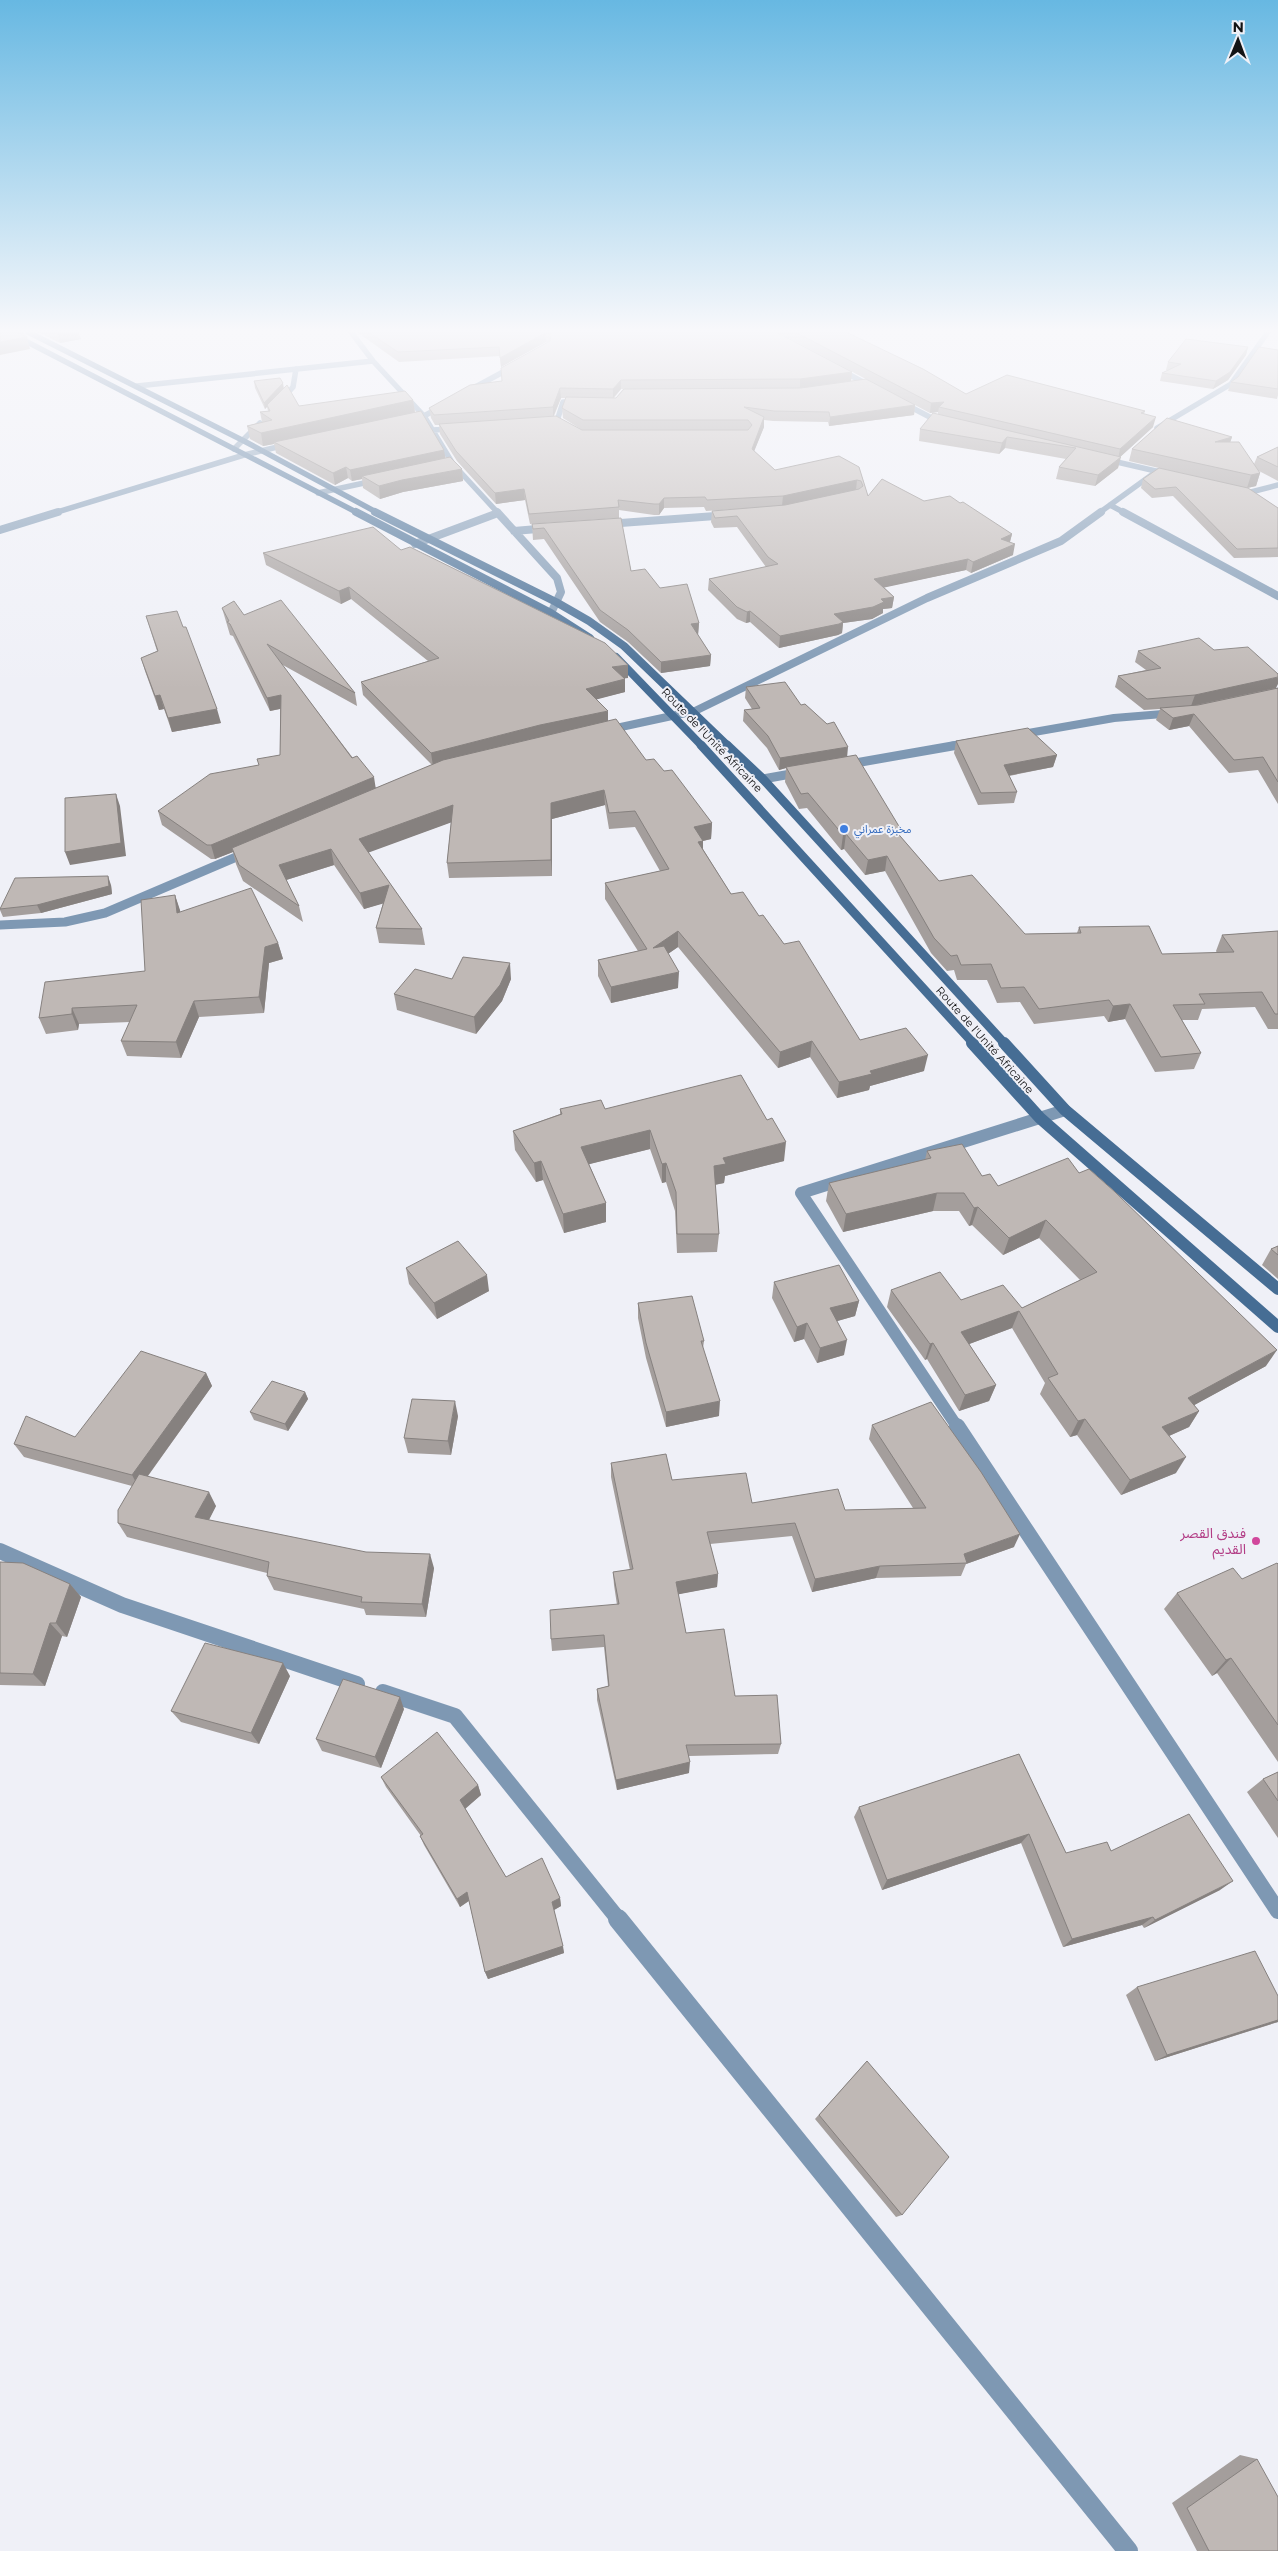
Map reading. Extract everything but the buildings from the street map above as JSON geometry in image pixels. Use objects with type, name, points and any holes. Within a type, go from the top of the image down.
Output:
[{"type":"main road","points":[[237,451],[551,613],[595,642]]},
{"type":"main road","name":"Route de l'Unité Africaine","points":[[262,451],[331,490],[556,602],[590,621],[624,646],[695,711],[763,779],[1065,1110],[1278,1289]]},
{"type":"main road","points":[[574,627],[590,621]]},
{"type":"main road","name":"Route de l'Unité Africaine","points":[[609,651],[738,783],[1040,1118],[1278,1327]]},
{"type":"street","points":[[0,530],[257,451]]},
{"type":"street","points":[[445,451],[453,464],[557,578],[561,592],[551,613]]},
{"type":"street","points":[[1120,463],[1126,456]]},
{"type":"street","points":[[1092,457],[1166,473]]},
{"type":"street","points":[[444,466],[453,464]]},
{"type":"street","points":[[599,732],[695,711],[928,598],[1061,541],[1156,471]]},
{"type":"street","points":[[318,494],[388,478]]},
{"type":"street","points":[[1247,493],[1278,485]]},
{"type":"street","points":[[1238,491],[1254,497]]},
{"type":"street","points":[[1110,505],[1278,596]]},
{"type":"street","points":[[415,544],[498,513]]},
{"type":"street","points":[[594,525],[733,515]]},
{"type":"street","points":[[514,531],[554,528]]},
{"type":"street","points":[[1007,736],[1114,718],[1182,713]]},
{"type":"street","points":[[831,767],[978,741]]},
{"type":"street","points":[[763,779],[812,770]]},
{"type":"street","points":[[0,925],[65,922],[105,914],[260,847]]},
{"type":"street","points":[[1065,1110],[801,1193],[1139,1698],[1278,1911]]},
{"type":"street","points":[[0,1552],[122,1605],[455,1716],[1128,2551]]},
{"type":"place","name":"مخبزة عمراني","points":[[844,829]]},
{"type":"place","name":"فندق القصر القديم","points":[[1256,1541]]}]
